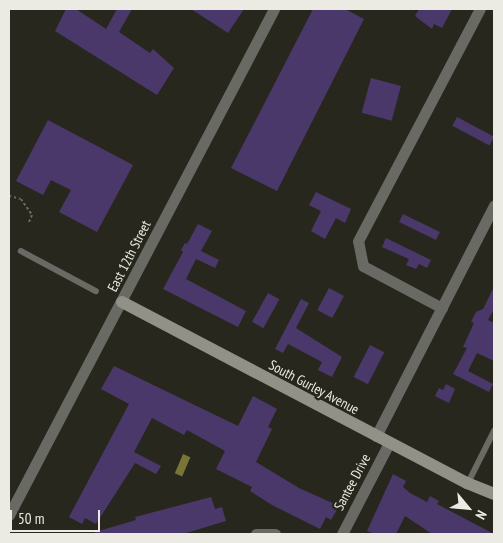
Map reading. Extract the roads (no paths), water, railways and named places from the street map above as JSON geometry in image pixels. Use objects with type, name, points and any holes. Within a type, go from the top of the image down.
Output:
[{"type":"street","name":"East 12th Street","points":[[9,515],[274,9]]},
{"type":"street","points":[[442,308],[363,266],[358,241],[480,9]]},
{"type":"street","points":[[376,436],[494,205]]},
{"type":"street","name":"South Gurley Avenue","points":[[122,302],[467,484],[494,494]]},
{"type":"street","name":"Santee Drive","points":[[342,534],[390,443]]},
{"type":"street","points":[[256,534],[275,534]]},
{"type":"lane","points":[[21,251],[96,291]]},
{"type":"lane","points":[[467,484],[494,431]]}]
